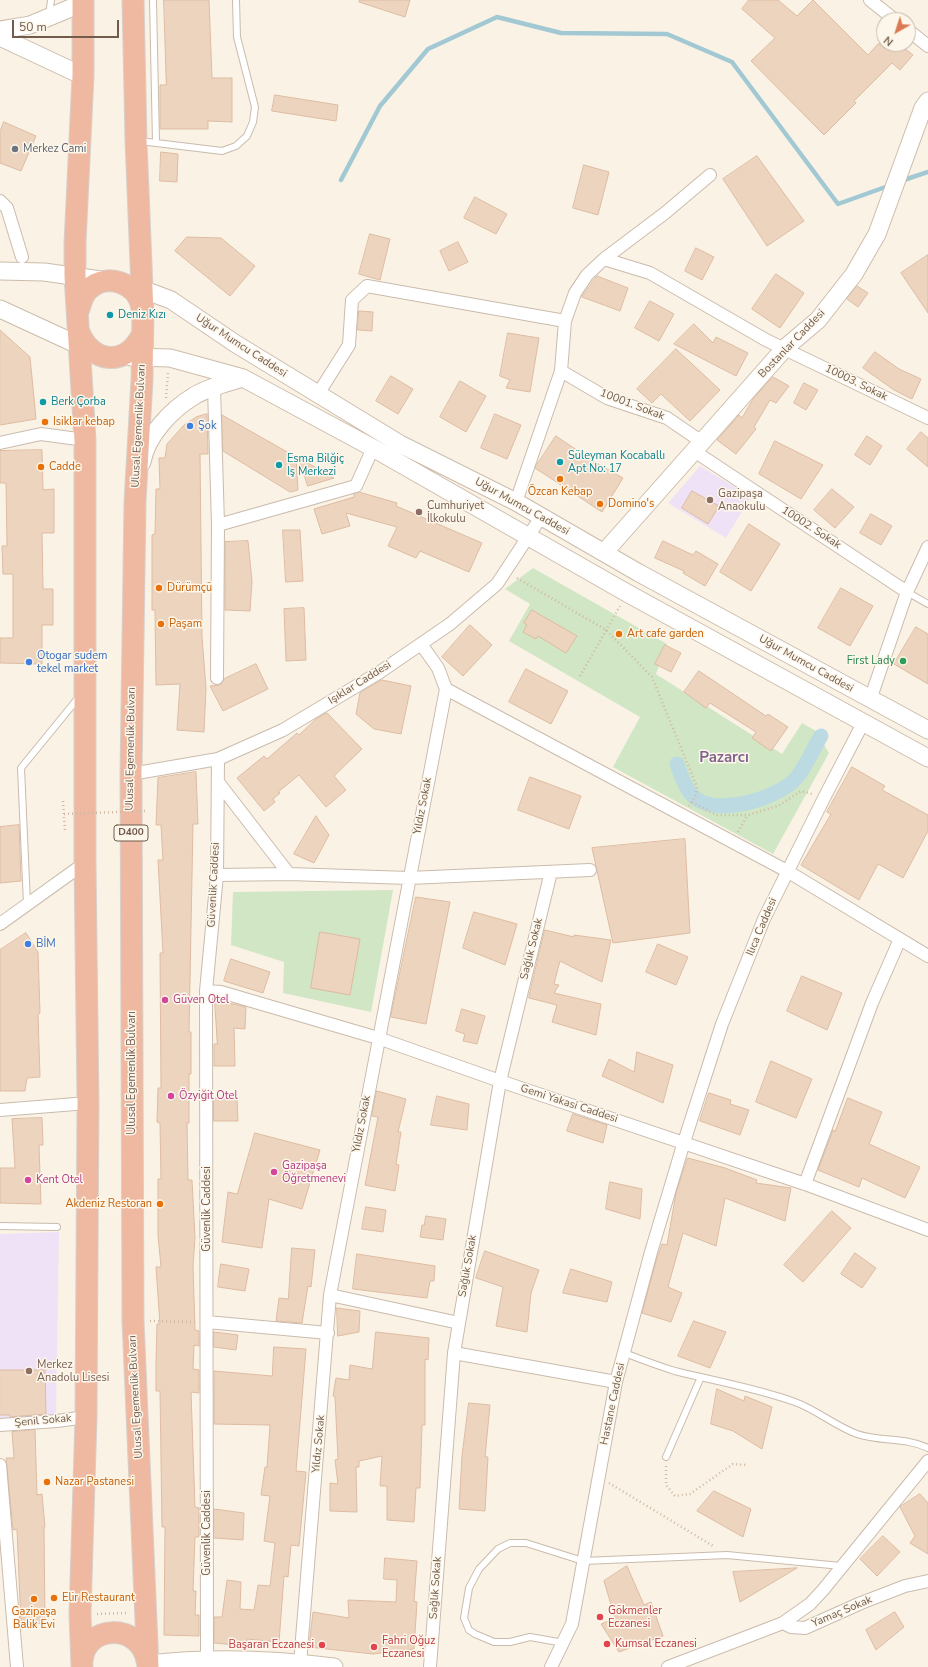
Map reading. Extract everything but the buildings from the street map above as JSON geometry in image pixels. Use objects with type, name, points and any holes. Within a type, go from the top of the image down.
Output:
[{"type":"highway","name":"Ulusal Egemenlik Bulvarı","points":[[133,0],[143,20],[146,142],[142,289],[142,380],[135,502],[131,774],[133,1321],[147,1612],[148,1666]]},
{"type":"highway","points":[[82,1667],[80,1614],[86,1417],[88,1103],[85,440],[83,343],[75,276],[83,76],[83,1]]},
{"type":"highway","points":[[79,309],[82,298],[88,289],[98,283],[114,281],[129,286],[137,294],[142,302],[143,313]]},
{"type":"highway","points":[[83,343],[100,356],[110,358],[121,356],[130,352],[142,335]]},
{"type":"highway","points":[[82,1667],[82,1658],[86,1648],[93,1640],[102,1634],[113,1632],[123,1633],[133,1637],[141,1644],[146,1654],[148,1666]]},
{"type":"main road","points":[[0,30],[30,25],[83,1]]},
{"type":"main road","points":[[0,37],[83,76]]},
{"type":"main road","name":"Bostanlar Caddesi","points":[[603,552],[785,348],[818,320],[854,274],[877,234],[923,108],[928,101]]},
{"type":"main road","name":"Uğur Mumcu Caddesi","points":[[0,271],[44,272],[114,281],[142,289],[171,300],[236,344],[400,444],[516,502],[870,700],[928,730]]},
{"type":"main road","points":[[0,309],[83,343]]},
{"type":"main road","name":"Uğur Mumcu Caddesi","points":[[121,356],[170,358],[243,378],[372,448],[627,593],[928,758]]},
{"type":"main road","points":[[135,502],[143,456],[148,442],[178,408],[194,396],[214,387],[243,378]]},
{"type":"main road","points":[[148,1666],[207,1659],[300,1663],[334,1667]]},
{"type":"street","points":[[870,0],[886,12]]},
{"type":"street","points":[[916,36],[928,46]]},
{"type":"street","points":[[516,502],[561,371],[565,321],[575,293],[587,274],[604,259],[665,213],[710,175]]},
{"type":"street","points":[[0,201],[8,208],[22,257]]},
{"type":"street","name":"10003. Sokak","points":[[604,259],[650,273],[766,340],[928,418]]},
{"type":"street","points":[[318,394],[349,345],[352,300],[367,286],[565,321]]},
{"type":"street","name":"10001. Sokak","points":[[561,371],[607,398],[667,418],[698,447]]},
{"type":"street","points":[[214,387],[218,525],[217,678]]},
{"type":"street","points":[[0,443],[41,434],[85,440]]},
{"type":"street","name":"10002. Sokak","points":[[698,447],[907,592]]},
{"type":"street","points":[[218,525],[356,486],[372,448]]},
{"type":"street","name":"Işıklar Caddesi","points":[[131,774],[218,759],[282,730],[380,672],[456,619],[497,584],[541,517]]},
{"type":"street","points":[[870,700],[907,592],[928,547]]},
{"type":"street","points":[[421,644],[438,668],[446,689],[733,841],[787,871],[928,956]]},
{"type":"street","name":"Yıldız Sokak","points":[[300,1663],[330,1295],[446,689]]},
{"type":"street","name":"Ilıca Caddesi","points":[[684,1142],[722,1024],[764,919],[824,798],[864,723]]},
{"type":"street","name":"Güvenlik Caddesi","points":[[207,1659],[206,991],[217,875],[218,759]]},
{"type":"street","points":[[218,782],[289,874]]},
{"type":"street","points":[[0,924],[86,863]]},
{"type":"street","points":[[217,875],[289,874],[409,878],[590,870]]},
{"type":"street","name":"Sağlık Sokak","points":[[430,1667],[454,1353],[500,1081],[551,872]]},
{"type":"street","points":[[805,1184],[872,1003],[900,939]]},
{"type":"street","name":"Gemi Yakasi Caddesi","points":[[206,991],[222,992],[378,1038],[500,1081],[805,1184],[928,1230]]},
{"type":"street","points":[[0,1110],[88,1103]]},
{"type":"street","name":"Hastane Caddesi","points":[[552,1667],[572,1624],[616,1382],[651,1252],[684,1142]]},
{"type":"street","points":[[330,1295],[459,1323]]},
{"type":"street","points":[[207,1322],[328,1333]]},
{"type":"street","points":[[454,1353],[616,1382]]},
{"type":"street","name":"Şenil Sokak","points":[[0,1424],[57,1421],[86,1417]]},
{"type":"street","points":[[668,1667],[783,1623],[810,1604],[928,1461]]},
{"type":"street","points":[[0,1465],[17,1667]]},
{"type":"street","name":"Yamaç Sokak","points":[[783,1623],[791,1627],[805,1628],[861,1603],[905,1586],[928,1581]]},
{"type":"lane","points":[[49,17],[50,0]]},
{"type":"lane","points":[[143,20],[153,0]]},
{"type":"lane","points":[[146,142],[222,151],[236,146],[247,136],[253,122],[255,107],[237,37],[236,0]]},
{"type":"lane","points":[[907,592],[928,604]]},
{"type":"lane","points":[[27,904],[21,768],[86,688]]},
{"type":"lane","points":[[0,1226],[57,1226]]},
{"type":"lane","points":[[624,1353],[674,1371],[702,1376],[795,1402],[818,1412],[848,1430],[859,1434],[909,1442],[928,1448]]},
{"type":"lane","points":[[666,1457],[702,1376]]},
{"type":"lane","points":[[564,1643],[530,1637],[503,1643],[494,1642],[469,1630],[464,1618],[469,1588],[479,1568],[498,1549],[510,1543],[526,1543],[583,1561],[727,1555],[841,1566]]},
{"type":"path","points":[[168,370],[166,400],[178,408]]},
{"type":"path","points":[[506,571],[606,630],[652,677],[697,787],[696,795],[692,802],[716,815],[748,815],[778,806],[801,791],[824,798]]},
{"type":"path","points":[[580,676],[627,593]]},
{"type":"path","points":[[63,801],[65,830]]},
{"type":"path","points":[[64,814],[146,811]]},
{"type":"path","points":[[733,841],[748,815]]},
{"type":"path","points":[[133,1321],[207,1322]]},
{"type":"path","points":[[666,1457],[666,1485],[675,1496],[690,1494],[732,1464],[746,1465]]},
{"type":"path","points":[[598,1476],[727,1555]]},
{"type":"path","points":[[80,1614],[147,1612]]},
{"type":"shaded area","name":"Gazipaşa Anaokulu","points":[[700,466],[751,497],[726,538],[668,503]]},
{"type":"shaded area","name":"Merkez Anadolu Lisesi","points":[[59,1232],[56,1418],[0,1420],[0,1234]]},
{"type":"green space","points":[[533,568],[667,644],[656,674],[782,754],[802,723],[816,731],[829,753],[773,854],[613,767],[640,717],[509,641],[530,604],[505,589]]},
{"type":"green space","points":[[393,890],[371,1012],[283,993],[284,962],[231,945],[233,892]]},
{"type":"waterway","points":[[341,180],[380,106],[428,49],[497,17],[561,33],[667,34],[732,62],[838,204],[891,185]]},
{"type":"waterway","points":[[901,181],[928,172]]},
{"type":"waterway","points":[[677,764],[687,789],[698,800],[708,804],[721,806],[736,805],[765,797],[790,784],[798,776],[821,736]]},
{"type":"place","name":"Merkez Cami","points":[[15,149]]},
{"type":"place","name":"Deniz Kızı","points":[[110,315]]},
{"type":"place","name":"Berk Çorba","points":[[43,402]]},
{"type":"place","name":"Isiklar kebap","points":[[45,422]]},
{"type":"place","name":"Şok","points":[[190,426]]},
{"type":"place","name":"Süleyman Kocaballı Apt No: 17","points":[[560,462]]},
{"type":"place","name":"Esma Bilğiç Iş Merkezi","points":[[279,465]]},
{"type":"place","name":"Cadde","points":[[41,467]]},
{"type":"place","name":"Özcan Kebap","points":[[560,479]]},
{"type":"place","name":"Gazipaşa Anaokulu","points":[[710,500]]},
{"type":"place","name":"Domino's","points":[[600,504]]},
{"type":"place","name":"Cumhuriyet İlkokulu","points":[[419,512]]},
{"type":"place","name":"Dürümçü","points":[[159,588]]},
{"type":"place","name":"Paşam","points":[[161,624]]},
{"type":"place","name":"Art cafe garden","points":[[619,634]]},
{"type":"place","name":"First Lady","points":[[903,661]]},
{"type":"place","name":"Otogar sudem tekel market","points":[[29,662]]},
{"type":"place","name":"BİM","points":[[28,944]]},
{"type":"place","name":"Güven Otel","points":[[165,1000]]},
{"type":"place","name":"Özyiğit Otel","points":[[171,1096]]},
{"type":"place","name":"Gazipaşa Öğretmenevi","points":[[274,1172]]},
{"type":"place","name":"Kent Otel","points":[[28,1180]]},
{"type":"place","name":"Akdeniz Restoran","points":[[160,1204]]},
{"type":"place","name":"Merkez Anadolu Lisesi","points":[[29,1371]]},
{"type":"place","name":"Nazar Pastanesi","points":[[47,1482]]},
{"type":"place","name":"Elir Restaurant","points":[[54,1598]]},
{"type":"place","name":"Gazipaşa Balik Evi","points":[[34,1599]]},
{"type":"place","name":"Gökmenler Eczanesi","points":[[600,1617]]},
{"type":"place","name":"Kumsal Eczanesi","points":[[607,1644]]},
{"type":"place","name":"Başaran Eczanesi","points":[[322,1645]]},
{"type":"place","name":"Fahri Oğuz Eczanesi","points":[[374,1647]]},
{"type":"district","name":"Pazarcı","points":[[724,758]]}]
